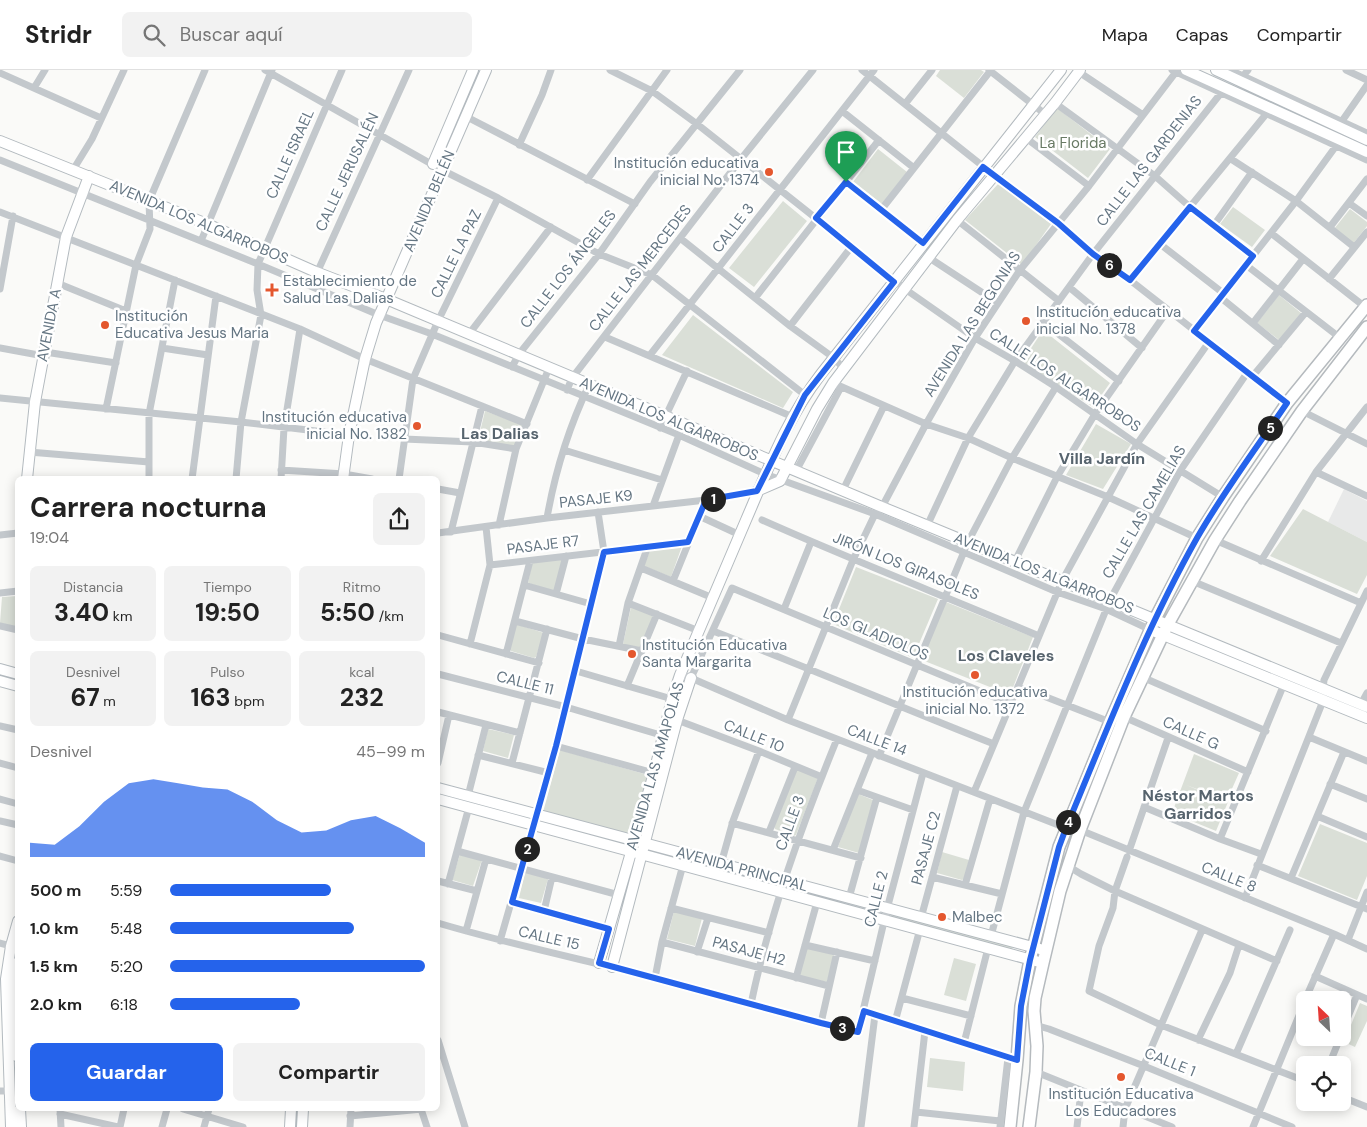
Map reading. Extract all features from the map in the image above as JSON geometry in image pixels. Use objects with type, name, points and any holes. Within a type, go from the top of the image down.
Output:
[{"type":"main road","points":[[1003,1125],[1030,960],[1059,847],[1110,722],[1156,619],[1197,538],[1287,403],[1366,306]]},
{"type":"main road","points":[[1029,1127],[1036,1072],[1035,998],[1046,950],[1060,891],[1080,830],[1124,717],[1165,629],[1215,540],[1302,411],[1367,327]]},
{"type":"street","points":[[34,88],[45,70]]},
{"type":"street","points":[[73,170],[92,139],[124,70]]},
{"type":"street","points":[[106,409],[136,265],[150,229],[148,201],[205,70]]},
{"type":"street","name":"CALLE ISRAEL","points":[[236,476],[241,422],[261,315],[257,290],[258,264],[342,70]]},
{"type":"street","name":"CALLE JERUSALÉN","points":[[311,286],[409,70]]},
{"type":"street","name":"AVENIDA BELÉN","points":[[433,164],[473,70]]},
{"type":"street","name":"AVENIDA BELÉN","points":[[344,476],[349,435],[365,359],[379,315],[486,70]]},
{"type":"street","points":[[519,145],[542,95],[551,70]]},
{"type":"street","points":[[586,180],[667,70]]},
{"type":"street","name":"CALLE LOS ÁNGELES","points":[[512,368],[519,354],[599,254],[635,204],[740,70]]},
{"type":"street","name":"CALLE LAS MERCEDES","points":[[567,390],[572,378],[604,336],[741,159],[813,70]]},
{"type":"street","points":[[862,70],[872,73],[905,104],[983,167],[1058,223],[1093,254],[1130,280],[1287,403]]},
{"type":"street","points":[[905,104],[932,70]]},
{"type":"street","points":[[881,210],[990,70],[1045,114]]},
{"type":"street","name":"AVENIDA LAS AMAPOLAS","points":[[599,963],[654,773],[672,699],[680,675],[757,491],[793,417],[805,395],[1061,70]]},
{"type":"street","points":[[1216,70],[1367,140]]},
{"type":"street","points":[[1230,70],[1245,73],[1367,132]]},
{"type":"street","points":[[1346,70],[1367,80]]},
{"type":"street","points":[[201,241],[269,71],[442,170],[498,198],[599,254],[652,274],[805,395]]},
{"type":"street","name":"CALLE LOS ALGARROBOS","points":[[613,71],[652,91],[697,124],[852,246],[894,282],[975,338],[1056,387],[1137,444],[1223,497]]},
{"type":"street","points":[[757,491],[780,481],[792,469],[817,409],[837,385],[844,369],[957,220],[1055,103],[1079,71],[1143,115]]},
{"type":"street","points":[[1178,71],[1221,93],[1367,160]]},
{"type":"street","points":[[1178,71],[1367,152]]},
{"type":"street","name":"AVENIDA LAS BEGONIAS","points":[[878,511],[975,338],[1020,270],[1089,186],[1178,71]]},
{"type":"street","points":[[0,73],[101,118]]},
{"type":"street","name":"CALLE 3","points":[[650,355],[872,73]]},
{"type":"street","points":[[1342,121],[1367,85]]},
{"type":"street","name":"CALLE LAS GARDENIAS","points":[[927,526],[968,438],[1015,361],[1093,254],[1221,93]]},
{"type":"street","points":[[1055,103],[1155,176],[1190,207],[1253,256]]},
{"type":"street","points":[[842,111],[914,168]]},
{"type":"street","points":[[1130,280],[1231,159],[1266,113]]},
{"type":"street","points":[[465,116],[635,204]]},
{"type":"street","points":[[1026,138],[1089,186]]},
{"type":"street","points":[[755,298],[879,140]]},
{"type":"street","name":"AVENIDA LOS ALGARROBOS","points":[[0,141],[207,224],[316,272],[519,354],[572,378],[843,490],[878,511],[966,547],[1015,561],[1062,581],[1108,604],[1151,630],[1165,629],[1321,694],[1367,718]]},
{"type":"street","points":[[1194,331],[1296,201],[1336,146]]},
{"type":"street","points":[[1231,159],[1296,201],[1354,247]]},
{"type":"street","name":"AVENIDA LOS ALGARROBOS","points":[[0,160],[679,435],[765,474],[927,526],[1057,592],[1108,604],[1156,619],[1165,629],[1284,684],[1364,705]]},
{"type":"street","points":[[1214,225],[1252,172]]},
{"type":"street","name":"AVENIDA A","points":[[26,476],[35,402],[66,237],[89,176]]},
{"type":"street","points":[[1330,227],[1367,179]]},
{"type":"street","points":[[846,182],[923,243]]},
{"type":"street","name":"CALLE LA PAZ","points":[[399,476],[412,379],[498,198]]},
{"type":"street","points":[[1349,202],[1367,216]]},
{"type":"street","points":[[0,212],[300,329],[412,379],[527,424]]},
{"type":"street","points":[[0,289],[13,216]]},
{"type":"street","points":[[957,220],[1059,301]]},
{"type":"street","points":[[469,334],[551,227]]},
{"type":"street","points":[[1329,279],[1367,232]]},
{"type":"street","points":[[1271,233],[1366,306]]},
{"type":"street","points":[[680,238],[790,326],[834,358],[844,369]]},
{"type":"street","points":[[1160,244],[1279,345]]},
{"type":"street","points":[[790,326],[852,246]]},
{"type":"street","points":[[928,257],[998,303]]},
{"type":"street","points":[[1253,323],[1303,259]]},
{"type":"street","points":[[1246,265],[1339,337]]},
{"type":"street","points":[[149,476],[149,414],[175,280]]},
{"type":"street","points":[[57,284],[126,311]]},
{"type":"street","points":[[1069,288],[1142,348]]},
{"type":"street","points":[[192,476],[216,296]]},
{"type":"street","points":[[1015,561],[1057,477],[1095,414],[1168,310]]},
{"type":"street","name":"CALLE LAS CAMELIAS","points":[[1024,812],[1108,604],[1180,471],[1250,375],[1279,345],[1306,312]]},
{"type":"street","points":[[1044,322],[1119,381]]},
{"type":"street","points":[[280,476],[284,428],[300,329]]},
{"type":"street","points":[[604,336],[793,417]]},
{"type":"street","points":[[974,792],[1062,581],[1137,444],[1208,342]]},
{"type":"street","points":[[0,348],[116,363]]},
{"type":"street","points":[[162,348],[208,355]]},
{"type":"street","points":[[500,525],[516,449],[549,368]]},
{"type":"street","points":[[660,428],[687,371]]},
{"type":"street","points":[[547,518],[551,494],[564,450],[589,385]]},
{"type":"street","points":[[837,385],[926,424],[968,438],[1197,538]]},
{"type":"street","points":[[879,756],[966,547],[1012,458],[1056,387]]},
{"type":"street","points":[[0,398],[241,422],[349,435]]},
{"type":"street","points":[[451,532],[482,406]]},
{"type":"street","points":[[843,490],[884,406]]},
{"type":"street","points":[[1261,561],[1316,472],[1367,407]]},
{"type":"street","points":[[1302,411],[1367,444]]},
{"type":"street","points":[[653,506],[683,424]]},
{"type":"street","points":[[404,439],[473,442],[516,449]]},
{"type":"street","points":[[564,450],[662,480]]},
{"type":"street","points":[[734,460],[745,456],[747,451]]},
{"type":"street","points":[[29,452],[149,462]]},
{"type":"street","points":[[281,470],[335,476]]},
{"type":"street","points":[[1316,472],[1367,496]]},
{"type":"street","points":[[440,489],[460,493]]},
{"type":"street","name":"PASAJE K9","points":[[440,533],[547,518],[706,500],[757,491]]},
{"type":"street","points":[[673,581],[706,500]]},
{"type":"street","points":[[788,720],[853,560],[878,511]]},
{"type":"street","points":[[500,941],[549,773],[604,552],[598,512]]},
{"type":"street","points":[[699,516],[740,535]]},
{"type":"street","name":"JIRÓN LOS GIRASOLES","points":[[762,520],[853,560],[1039,636]]},
{"type":"street","points":[[470,644],[490,566],[486,527]]},
{"type":"street","points":[[0,535],[15,533]]},
{"type":"street","points":[[1215,540],[1361,603]]},
{"type":"street","name":"PASAJE R7","points":[[490,566],[688,542]]},
{"type":"street","points":[[784,609],[811,542]]},
{"type":"street","points":[[619,646],[628,603],[648,546]]},
{"type":"street","points":[[556,594],[566,556]]},
{"type":"street","points":[[506,654],[530,560]]},
{"type":"street","points":[[641,568],[713,598]]},
{"type":"street","points":[[1192,581],[1341,643]]},
{"type":"street","points":[[524,585],[591,604]]},
{"type":"street","name":"LOS GLADIOLOS","points":[[713,631],[732,588],[1010,704]]},
{"type":"street","points":[[0,593],[15,591]]},
{"type":"street","points":[[1245,898],[1309,737],[1320,706],[1324,680],[1367,591]]},
{"type":"street","points":[[628,603],[699,630]]},
{"type":"street","points":[[628,686],[657,614]]},
{"type":"street","points":[[515,620],[583,639],[642,651]]},
{"type":"street","points":[[0,626],[15,629]]},
{"type":"street","points":[[512,763],[547,629]]},
{"type":"street","points":[[691,678],[713,631],[808,667],[994,744]]},
{"type":"street","points":[[440,636],[539,663]]},
{"type":"street","points":[[0,669],[15,673]]},
{"type":"street","points":[[576,670],[672,699]]},
{"type":"street","name":"CALLE 11","points":[[440,675],[664,736]]},
{"type":"street","name":"CALLE 14","points":[[680,675],[837,740],[1066,828]]},
{"type":"street","points":[[1142,677],[1266,731]]},
{"type":"street","name":"AVENIDA LAS AMAPOLAS","points":[[612,967],[677,720],[691,678]]},
{"type":"street","points":[[0,681],[15,685]]},
{"type":"street","points":[[1220,839],[1284,684]]},
{"type":"street","points":[[1018,686],[1110,722]]},
{"type":"street","points":[[1364,705],[1367,693]]},
{"type":"street","points":[[440,712],[520,733]]},
{"type":"street","points":[[440,744],[450,715]]},
{"type":"street","name":"CALLE G","points":[[1124,717],[1248,772]]},
{"type":"street","name":"CALLE 10","points":[[677,720],[822,777]]},
{"type":"street","points":[[468,796],[486,724]]},
{"type":"street","points":[[0,726],[15,729]]},
{"type":"street","points":[[1309,737],[1367,761]]},
{"type":"street","points":[[1168,738],[1115,891],[1113,908],[1099,946],[1089,991],[1161,1025],[1296,1077]]},
{"type":"street","name":"CALLE 3","points":[[751,1004],[769,933],[798,840],[837,740]]},
{"type":"street","points":[[556,746],[654,773]]},
{"type":"street","points":[[721,864],[732,823],[759,751]]},
{"type":"street","points":[[1291,878],[1344,752]]},
{"type":"street","points":[[834,850],[872,753]]},
{"type":"street","points":[[478,755],[549,773]]},
{"type":"street","points":[[0,763],[15,767]]},
{"type":"street","points":[[769,832],[795,766]]},
{"type":"street","name":"CALLE 2","points":[[858,1032],[887,909],[923,773]]},
{"type":"street","points":[[1330,784],[1367,798]]},
{"type":"street","name":"PASAJE C2","points":[[921,918],[957,786]]},
{"type":"street","name":"AVENIDA PRINCIPAL","points":[[440,789],[1046,950]]},
{"type":"street","points":[[857,790],[914,810]]},
{"type":"street","points":[[849,898],[878,797]]},
{"type":"street","points":[[965,885],[990,798]]},
{"type":"street","points":[[0,799],[15,803]]},
{"type":"street","name":"AVENIDA PRINCIPAL","points":[[440,800],[1043,963]]},
{"type":"street","points":[[448,884],[469,807]]},
{"type":"street","points":[[1144,807],[1261,854]]},
{"type":"street","points":[[991,936],[1024,812]]},
{"type":"street","points":[[1317,816],[1367,837]]},
{"type":"street","points":[[0,821],[15,824]]},
{"type":"street","points":[[732,823],[861,858]]},
{"type":"street","name":"CALLE 8","points":[[1080,830],[1128,854],[1245,898],[1367,949]]},
{"type":"street","points":[[458,851],[619,895]]},
{"type":"street","points":[[1,859],[15,861]]},
{"type":"street","points":[[466,932],[486,859]]},
{"type":"street","points":[[655,978],[662,942],[683,865]]},
{"type":"street","points":[[1257,865],[1364,908]]},
{"type":"street","points":[[1068,866],[1115,891],[1277,961]]},
{"type":"street","points":[[544,911],[552,877]]},
{"type":"street","points":[[932,877],[1002,894]]},
{"type":"street","points":[[440,882],[477,891]]},
{"type":"street","points":[[1348,940],[1364,908],[1367,892]]},
{"type":"street","points":[[512,902],[609,929]]},
{"type":"street","points":[[796,978],[817,902]]},
{"type":"street","points":[[671,908],[769,933]]},
{"type":"street","points":[[697,952],[708,918]]},
{"type":"street","name":"CALLE 15","points":[[440,924],[500,941],[599,963],[858,1032]]},
{"type":"street","points":[[895,1022],[920,929]]},
{"type":"street","points":[[1123,1127],[1125,1109],[1202,930]]},
{"type":"street","points":[[1236,1054],[1290,930]]},
{"type":"street","points":[[1309,991],[1334,934]]},
{"type":"street","name":"PASAJE H2","points":[[662,942],[829,986]]},
{"type":"street","points":[[0,944],[14,947],[9,980],[5,1091],[12,1127]]},
{"type":"street","points":[[805,945],[875,961]]},
{"type":"street","points":[[1198,1040],[1230,973],[1239,945]]},
{"type":"street","points":[[964,1043],[988,948]]},
{"type":"street","points":[[821,1023],[837,952]]},
{"type":"street","points":[[15,968],[9,980],[15,1012]]},
{"type":"street","points":[[1315,976],[1367,999]]},
{"type":"street","points":[[1351,1009],[1357,995]]},
{"type":"street","points":[[902,998],[971,1016]]},
{"type":"street","points":[[864,1011],[1013,1059]]},
{"type":"street","points":[[860,1127],[875,1015]]},
{"type":"street","points":[[1253,1127],[1296,1022]]},
{"type":"street","name":"CALLE 1","points":[[1035,1025],[1144,1066],[1292,1127]]},
{"type":"street","points":[[914,1127],[925,1030]]},
{"type":"street","points":[[440,1046],[465,1127]]},
{"type":"street","points":[[1036,1072],[1172,1127]]},
{"type":"street","points":[[1076,1127],[1081,1091]]},
{"type":"street","points":[[1351,1101],[1367,1107]]},
{"type":"street","points":[[20,1111],[21,1127]]},
{"type":"street","points":[[61,1127],[60,1111],[119,1127],[123,1111]]},
{"type":"street","points":[[162,1127],[166,1111]]},
{"type":"street","points":[[290,1127],[291,1111]]},
{"type":"street","points":[[302,1127],[303,1111]]},
{"type":"street","points":[[350,1127],[350,1113],[386,1111]]},
{"type":"street","points":[[423,1111],[427,1127]]},
{"type":"street","points":[[204,1127],[208,1112],[242,1127]]},
{"type":"street","points":[[916,1112],[1003,1125]]},
{"type":"shaded area","points":[[1344,489],[1367,501],[1367,542],[1328,522]]},
{"type":"green space","points":[[940,70],[981,70],[984,72],[964,98],[936,76]]},
{"type":"green space","name":"La Florida","points":[[1057,108],[1110,149],[1088,178],[1035,137]]},
{"type":"green space","points":[[878,149],[907,172],[882,204],[853,182]]},
{"type":"green space","points":[[999,183],[1051,224],[1022,265],[965,220]]},
{"type":"green space","points":[[783,201],[807,221],[754,287],[729,268]]},
{"type":"green space","points":[[1233,207],[1265,230],[1252,247],[1220,224]]},
{"type":"green space","points":[[1350,209],[1367,222],[1367,226],[1353,244],[1334,229]]},
{"type":"green space","points":[[1279,295],[1301,313],[1279,340],[1257,323]]},
{"type":"green space","points":[[693,315],[793,392],[783,408],[662,355]]},
{"type":"green space","points":[[1043,330],[1110,383],[1093,407],[1022,362]]},
{"type":"green space","points":[[485,411],[523,425],[514,447],[478,440]]},
{"type":"green space","points":[[1096,424],[1131,444],[1103,489],[1066,475]]},
{"type":"green space","points":[[1303,509],[1367,542],[1367,575],[1357,594],[1270,556]]},
{"type":"green space","points":[[682,546],[671,577],[644,566],[651,548]]},
{"type":"green space","points":[[561,559],[554,591],[528,583],[532,563]]},
{"type":"green space","points":[[856,567],[938,599],[913,658],[833,624]]},
{"type":"green space","points":[[15,596],[15,627],[0,623],[2,597]]},
{"type":"green space","points":[[946,602],[1033,637],[1010,695],[922,660]]},
{"type":"green space","points":[[631,607],[655,616],[641,649],[623,644]]},
{"type":"green space","points":[[516,624],[544,633],[536,657],[511,651],[509,648]]},
{"type":"green space","points":[[488,729],[514,735],[508,758],[483,751]]},
{"type":"green space","points":[[560,750],[648,775],[630,838],[542,816]]},
{"type":"green space","points":[[1194,754],[1239,773],[1227,800],[1186,785],[1228,802],[1216,831],[1172,813]]},
{"type":"green space","points":[[797,769],[818,778],[794,836],[774,827]]},
{"type":"green space","points":[[858,794],[873,800],[859,853],[838,847]]},
{"type":"green space","points":[[1320,824],[1367,843],[1367,876],[1357,900],[1298,876]]},
{"type":"green space","points":[[942,852],[969,860],[964,879],[937,873]]},
{"type":"green space","points":[[460,854],[482,860],[473,886],[452,880]]},
{"type":"green space","points":[[525,872],[548,879],[541,903],[519,898]]},
{"type":"green space","points":[[674,911],[702,918],[695,946],[667,939]]},
{"type":"green space","points":[[892,914],[1013,946],[1012,950],[890,918]]},
{"type":"green space","points":[[806,947],[834,955],[827,982],[798,976]]},
{"type":"green space","points":[[954,958],[976,964],[966,1001],[944,995]]},
{"type":"green space","points":[[1360,1003],[1367,1006],[1367,1021],[1355,1047],[1351,1045],[1351,1025]]},
{"type":"green space","points":[[930,1058],[965,1062],[963,1091],[927,1087]]},
{"type":"place","name":"Institución educativa inicial No. 1374","points":[[769,172]]},
{"type":"place","name":"Establecimiento de Salud Las Dalias","points":[[272,290]]},
{"type":"place","name":"Institución educativa inicial No. 1378","points":[[1026,321]]},
{"type":"place","name":"Institución Educativa Jesus Maria","points":[[105,325]]},
{"type":"place","name":"Institución educativa inicial No. 1382","points":[[417,426]]},
{"type":"place","name":"Institución Educativa Santa Margarita","points":[[632,654]]},
{"type":"place","name":"Institución educativa inicial No. 1372","points":[[975,675]]},
{"type":"place","name":"Malbec","points":[[942,917]]},
{"type":"place","name":"Institución Educativa Los Educadores","points":[[1121,1077]]},
{"type":"district","name":"Las Dalias","points":[[500,433]]},
{"type":"district","name":"Villa Jardín","points":[[1102,458]]},
{"type":"district","name":"Los Claveles","points":[[1006,655]]},
{"type":"district","name":"Néstor Martos Garridos","points":[[1198,804]]},
{"type":"route","points":[[983,167],[1058,223],[1093,254],[1130,280],[1190,207],[1253,256],[1194,331],[1287,403],[1197,538],[1156,619],[1110,722],[1066,828],[1059,847],[1030,960],[1021,1006],[1017,1060],[864,1011],[858,1032],[599,963],[609,929],[512,902],[549,773],[604,552],[688,542],[706,500],[757,491],[805,395],[894,282],[816,218],[846,182],[923,243],[983,167]]}]
